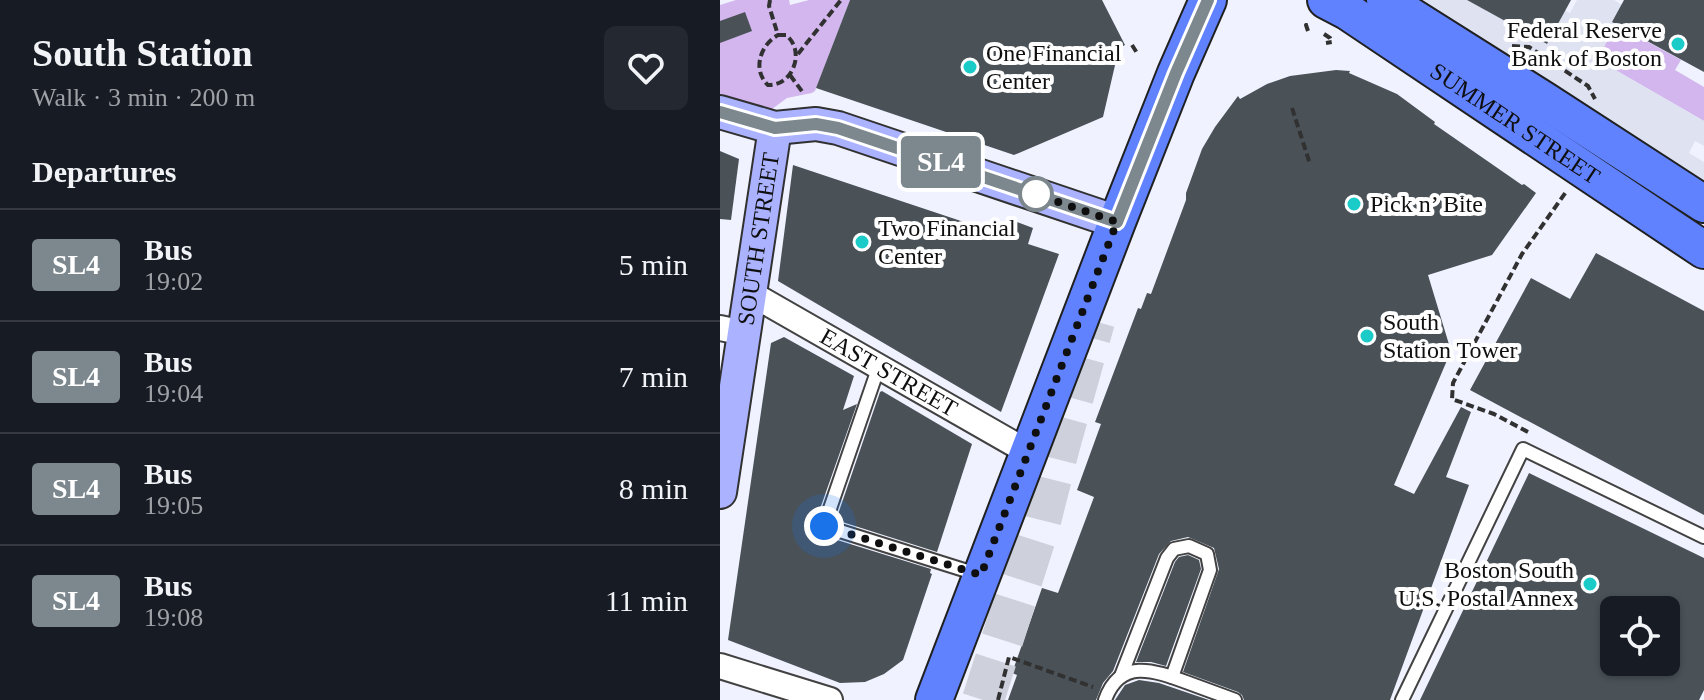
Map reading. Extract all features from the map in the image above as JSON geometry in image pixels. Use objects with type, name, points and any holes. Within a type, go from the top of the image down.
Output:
[{"type":"main road","points":[[934,700],[1117,222],[1208,0]]},
{"type":"main road","name":"SUMMER STREET","points":[[1385,0],[1704,204]]},
{"type":"main road","name":"SUMMER STREET","points":[[1315,19],[1347,11],[1704,250]]},
{"type":"main road","points":[[720,112],[775,128],[816,124],[838,128],[1117,222]]},
{"type":"main road","name":"SOUTH STREET","points":[[720,492],[732,330],[750,293],[775,128]]},
{"type":"street","name":"EAST STREET","points":[[750,293],[1028,452]]},
{"type":"street","points":[[720,666],[830,700]]},
{"type":"lane","points":[[879,366],[824,526],[981,575]]},
{"type":"lane","points":[[1402,700],[1523,449],[1704,537]]},
{"type":"lane","points":[[1121,676],[1167,558],[1174,549],[1189,546],[1207,554],[1210,570],[1172,677]]},
{"type":"lane","points":[[1106,696],[1113,682],[1139,670],[1172,677],[1235,700]]},
{"type":"path","points":[[770,0],[778,35]]},
{"type":"path","points":[[796,56],[790,37],[778,35],[768,41],[760,61],[764,83],[771,86],[790,75],[796,56],[841,0]]},
{"type":"path","points":[[1132,45],[1137,53]]},
{"type":"path","points":[[790,75],[804,94]]},
{"type":"path","points":[[1292,108],[1310,164]]},
{"type":"path","points":[[1523,449],[1530,433],[1494,414],[1452,399],[1453,383],[1522,254],[1566,192]]},
{"type":"path","points":[[998,700],[1009,657],[1106,696]]},
{"type":"shaded area","points":[[736,0],[789,0],[790,5],[809,0],[850,0],[815,91],[787,98],[768,112],[720,98],[720,5]]},
{"type":"shaded area","points":[[1416,0],[1467,0],[1547,44],[1562,17],[1562,9],[1570,13],[1577,0],[1614,0],[1622,5],[1612,22],[1622,28],[1618,36],[1611,32],[1598,60],[1704,121],[1704,146],[1695,141],[1689,153],[1704,162],[1704,188]]},
{"type":"shaded area","points":[[1622,28],[1681,60],[1675,70],[1704,87],[1704,121],[1598,60],[1611,32],[1618,35]]},
{"type":"building","name":"One Financial Center","points":[[850,0],[1102,0],[1125,45],[1119,48],[1103,117],[1014,155],[816,88]]},
{"type":"building","name":"Federal Reserve Bank of Boston","points":[[1467,0],[1571,0],[1547,44]]},
{"type":"building","name":"Federal Reserve Bank of Boston","points":[[1624,0],[1704,0],[1704,72],[1612,22]]},
{"type":"building","points":[[745,12],[752,31],[720,43],[720,21]]},
{"type":"building","points":[[1350,71],[1397,94],[1434,124],[1536,193],[1492,255],[1428,275],[1451,351],[1394,485],[1414,494],[1461,407],[1471,412],[1446,477],[1469,485],[1390,700],[1244,700],[1238,692],[1183,672],[1219,569],[1214,548],[1188,537],[1171,541],[1159,554],[1113,671],[1103,683],[1096,700],[1008,700],[1017,675],[1012,673],[1042,588],[1058,593],[1094,497],[1077,490],[1101,424],[1095,422],[1138,308],[1141,309],[1147,293],[1151,294],[1202,149],[1238,96],[1240,99],[1290,76]]},
{"type":"building","points":[[720,151],[739,159],[731,220],[720,219]]},
{"type":"building","points":[[793,165],[1012,238],[1017,222],[1033,228],[1028,244],[1059,254],[1001,412],[778,281]]},
{"type":"building","points":[[1596,253],[1704,311],[1704,515],[1470,390],[1531,278],[1570,299]]},
{"type":"building","points":[[784,337],[854,376],[843,410],[857,404],[815,523],[817,531],[821,535],[931,569],[932,574],[903,660],[884,674],[865,682],[840,683],[728,640],[771,343]]},
{"type":"building","points":[[882,391],[972,444],[937,552],[836,520]]},
{"type":"building","name":"Boston South U.S. Postal Annex","points":[[1529,473],[1704,558],[1704,690],[1699,700],[1420,700]]},
{"type":"building","points":[[1188,555],[1199,560],[1201,569],[1166,666],[1136,662],[1175,562],[1179,557]]},
{"type":"building","points":[[1139,680],[1159,683],[1209,700],[1115,700],[1125,685]]},
{"type":"tunnel","points":[[983,700],[1039,525],[1094,321]]},
{"type":"bus line","name":"SL4","points":[[720,112],[775,128],[816,124],[838,128],[1117,222],[1208,0]]},
{"type":"place","name":"Federal Reserve Bank of Boston","points":[[1678,44]]},
{"type":"place","name":"One Financial Center","points":[[970,67]]},
{"type":"place","name":"Pick n’ Bite","points":[[1354,204]]},
{"type":"place","name":"Two Financial Center","points":[[862,242]]},
{"type":"place","name":"South Station Tower","points":[[1367,336]]},
{"type":"place","name":"Boston South U.S. Postal Annex","points":[[1590,584]]},
{"type":"route","points":[[824,526],[981,575],[1117,222],[1029,192],[1036,194]]}]
